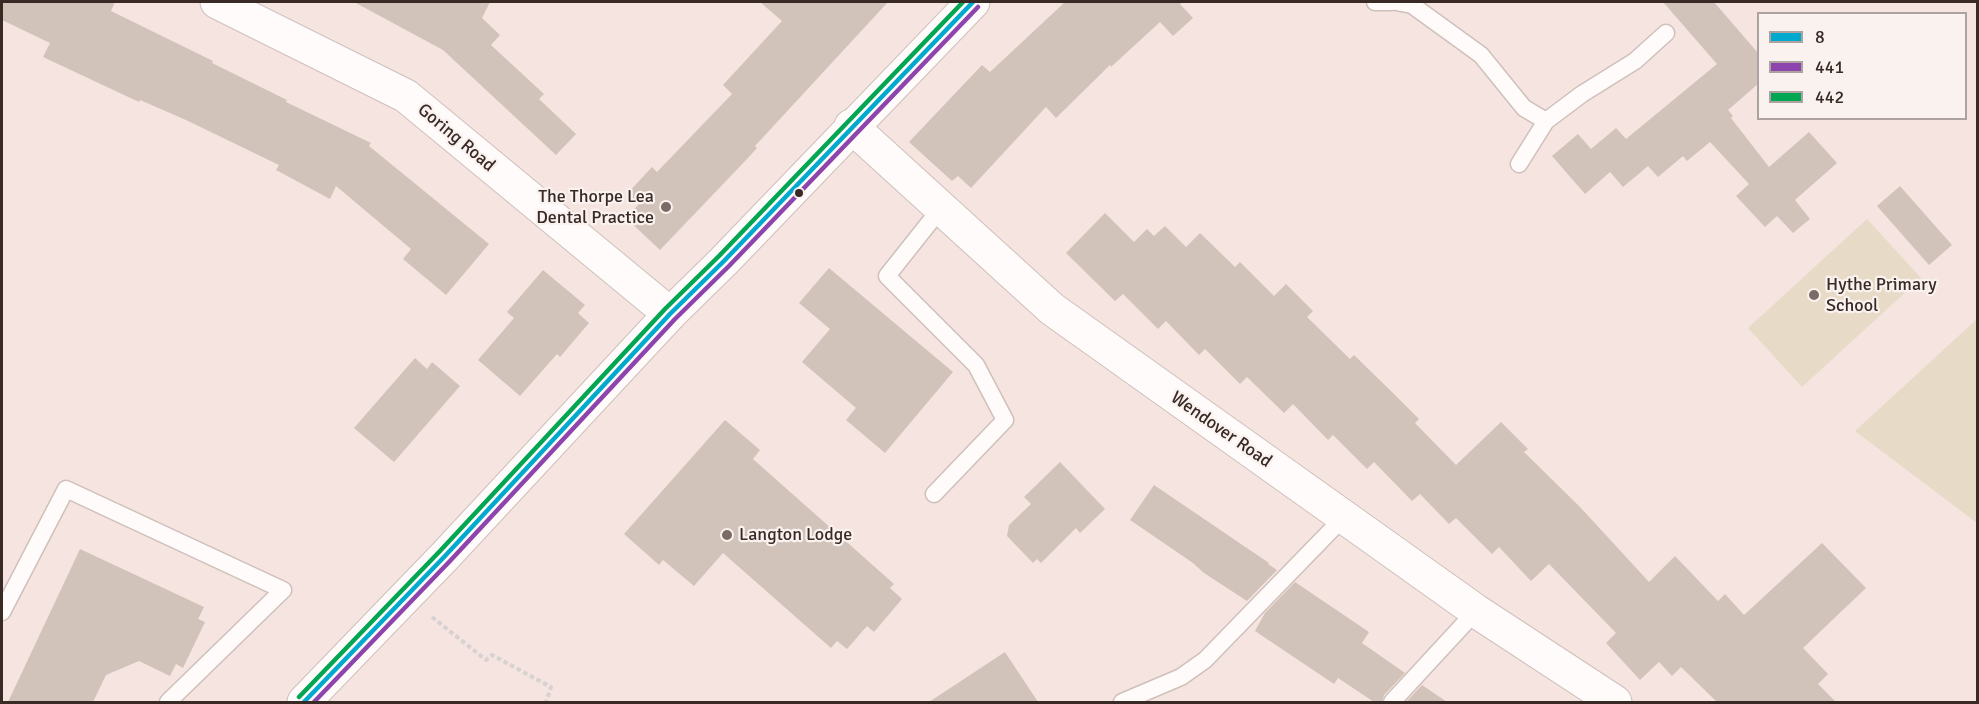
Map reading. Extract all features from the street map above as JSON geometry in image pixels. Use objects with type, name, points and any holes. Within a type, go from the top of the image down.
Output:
[{"type":"street","name":"Goring Road","points":[[217,2],[406,96],[669,314]]},
{"type":"street","points":[[304,702],[669,314],[724,261],[851,126],[973,2]]},
{"type":"street","name":"Wendover Road","points":[[851,126],[1052,309],[1476,611],[1615,702]]},
{"type":"lane","points":[[1375,2],[1412,5],[1482,55],[1524,108],[1546,121]]},
{"type":"lane","points":[[1519,164],[1546,121],[1581,94],[1635,61],[1666,33]]},
{"type":"lane","points":[[934,494],[1005,420],[976,365],[887,276],[941,208]]},
{"type":"lane","points":[[2,612],[66,489],[284,590],[168,702]]},
{"type":"lane","points":[[1122,702],[1181,677],[1205,660],[1344,517]]},
{"type":"lane","points":[[1392,702],[1476,611]]},
{"type":"path","points":[[406,596],[486,660],[492,655],[551,687],[546,702]]},
{"type":"shaded area","points":[[1867,219],[1921,278],[1802,387],[1748,328]]},
{"type":"shaded area","points":[[1977,319],[1977,523],[1855,431]]},
{"type":"building","points":[[2,2],[115,2],[111,11],[213,61],[212,63],[287,100],[286,102],[371,143],[369,146],[489,244],[446,295],[403,259],[411,249],[336,186],[330,199],[276,170],[279,165],[186,120],[140,100],[139,102],[43,57],[50,43],[2,20]]},
{"type":"building","points":[[354,2],[490,2],[482,18],[500,35],[491,45],[544,94],[539,99],[576,134],[556,155],[443,50]]},
{"type":"building","points":[[760,2],[888,2],[755,146],[757,148],[747,159],[660,250],[626,218],[639,204],[627,194],[652,167],[657,172],[732,94],[723,85],[782,21]]},
{"type":"building","points":[[1065,2],[1183,2],[1180,4],[1193,18],[1173,36],[1160,22],[1111,67],[1110,65],[1056,118],[1046,107],[971,188],[958,176],[952,181],[909,142],[982,65],[990,72]]},
{"type":"building","points":[[1663,2],[1714,2],[1757,52],[1757,85],[1728,110],[1733,116],[1731,118],[1769,167],[1809,132],[1837,163],[1795,200],[1810,219],[1793,233],[1777,216],[1765,227],[1736,196],[1749,184],[1710,142],[1687,161],[1683,156],[1658,177],[1648,166],[1623,187],[1610,172],[1585,194],[1552,156],[1578,134],[1591,149],[1616,128],[1626,139],[1717,64]]},
{"type":"building","points":[[1900,186],[1952,245],[1929,265],[1877,206]]},
{"type":"building","points":[[1105,213],[1134,242],[1147,229],[1154,236],[1165,226],[1186,247],[1200,233],[1235,267],[1240,262],[1274,296],[1286,284],[1313,311],[1307,317],[1350,359],[1354,355],[1392,392],[1419,419],[1415,423],[1456,465],[1501,422],[1528,449],[1524,452],[1580,507],[1649,582],[1675,556],[1718,601],[1725,594],[1744,615],[1822,543],[1866,588],[1803,648],[1828,674],[1818,684],[1836,702],[1717,702],[1681,667],[1672,676],[1659,662],[1640,680],[1606,643],[1616,633],[1549,564],[1531,581],[1499,547],[1492,554],[1456,518],[1449,524],[1420,494],[1412,501],[1374,462],[1367,469],[1333,435],[1328,440],[1293,404],[1284,413],[1247,377],[1240,384],[1205,349],[1199,355],[1166,321],[1158,329],[1123,294],[1115,301],[1066,253]]},
{"type":"building","points":[[829,268],[953,372],[885,453],[846,420],[856,408],[802,362],[830,329],[799,303]]},
{"type":"building","points":[[543,270],[585,305],[578,313],[589,323],[560,357],[557,354],[520,396],[478,360],[514,318],[507,312]]},
{"type":"building","points":[[415,358],[427,369],[432,362],[460,386],[394,462],[354,428]]},
{"type":"building","name":"Langton Lodge","points":[[725,420],[760,450],[753,459],[894,584],[890,588],[902,599],[874,632],[867,626],[847,649],[837,641],[831,648],[723,553],[694,586],[663,560],[659,565],[624,534]]},
{"type":"building","points":[[1060,462],[1105,509],[1080,533],[1076,528],[1041,563],[1037,559],[1033,563],[1007,536],[1009,525],[1031,504],[1024,497]]},
{"type":"building","points":[[1154,485],[1277,570],[1247,601],[1204,573],[1130,520]]},
{"type":"building","points":[[80,549],[204,607],[198,619],[205,622],[183,668],[176,664],[170,676],[139,661],[106,675],[93,702],[8,702]]},
{"type":"building","points":[[1295,582],[1369,632],[1362,643],[1405,673],[1384,695],[1382,702],[1374,702],[1338,678],[1334,684],[1255,631],[1265,613]]},
{"type":"building","points":[[1005,652],[1038,702],[929,702]]},
{"type":"building","points":[[1422,685],[1447,702],[1406,702]]},
{"type":"transit line","name":"442","points":[[299,697],[440,551],[665,309],[719,256],[963,2]]},
{"type":"transit line","name":"8","points":[[304,702],[445,556],[670,314],[724,261],[973,2]]},
{"type":"transit line","name":"441","points":[[314,702],[450,561],[675,319],[729,266],[978,7]]},
{"type":"place","name":"The Thorpe Lea Dental Practice","points":[[666,207]]},
{"type":"place","name":"Hythe Primary School","points":[[1814,295]]},
{"type":"place","name":"Langton Lodge","points":[[727,535]]}]
